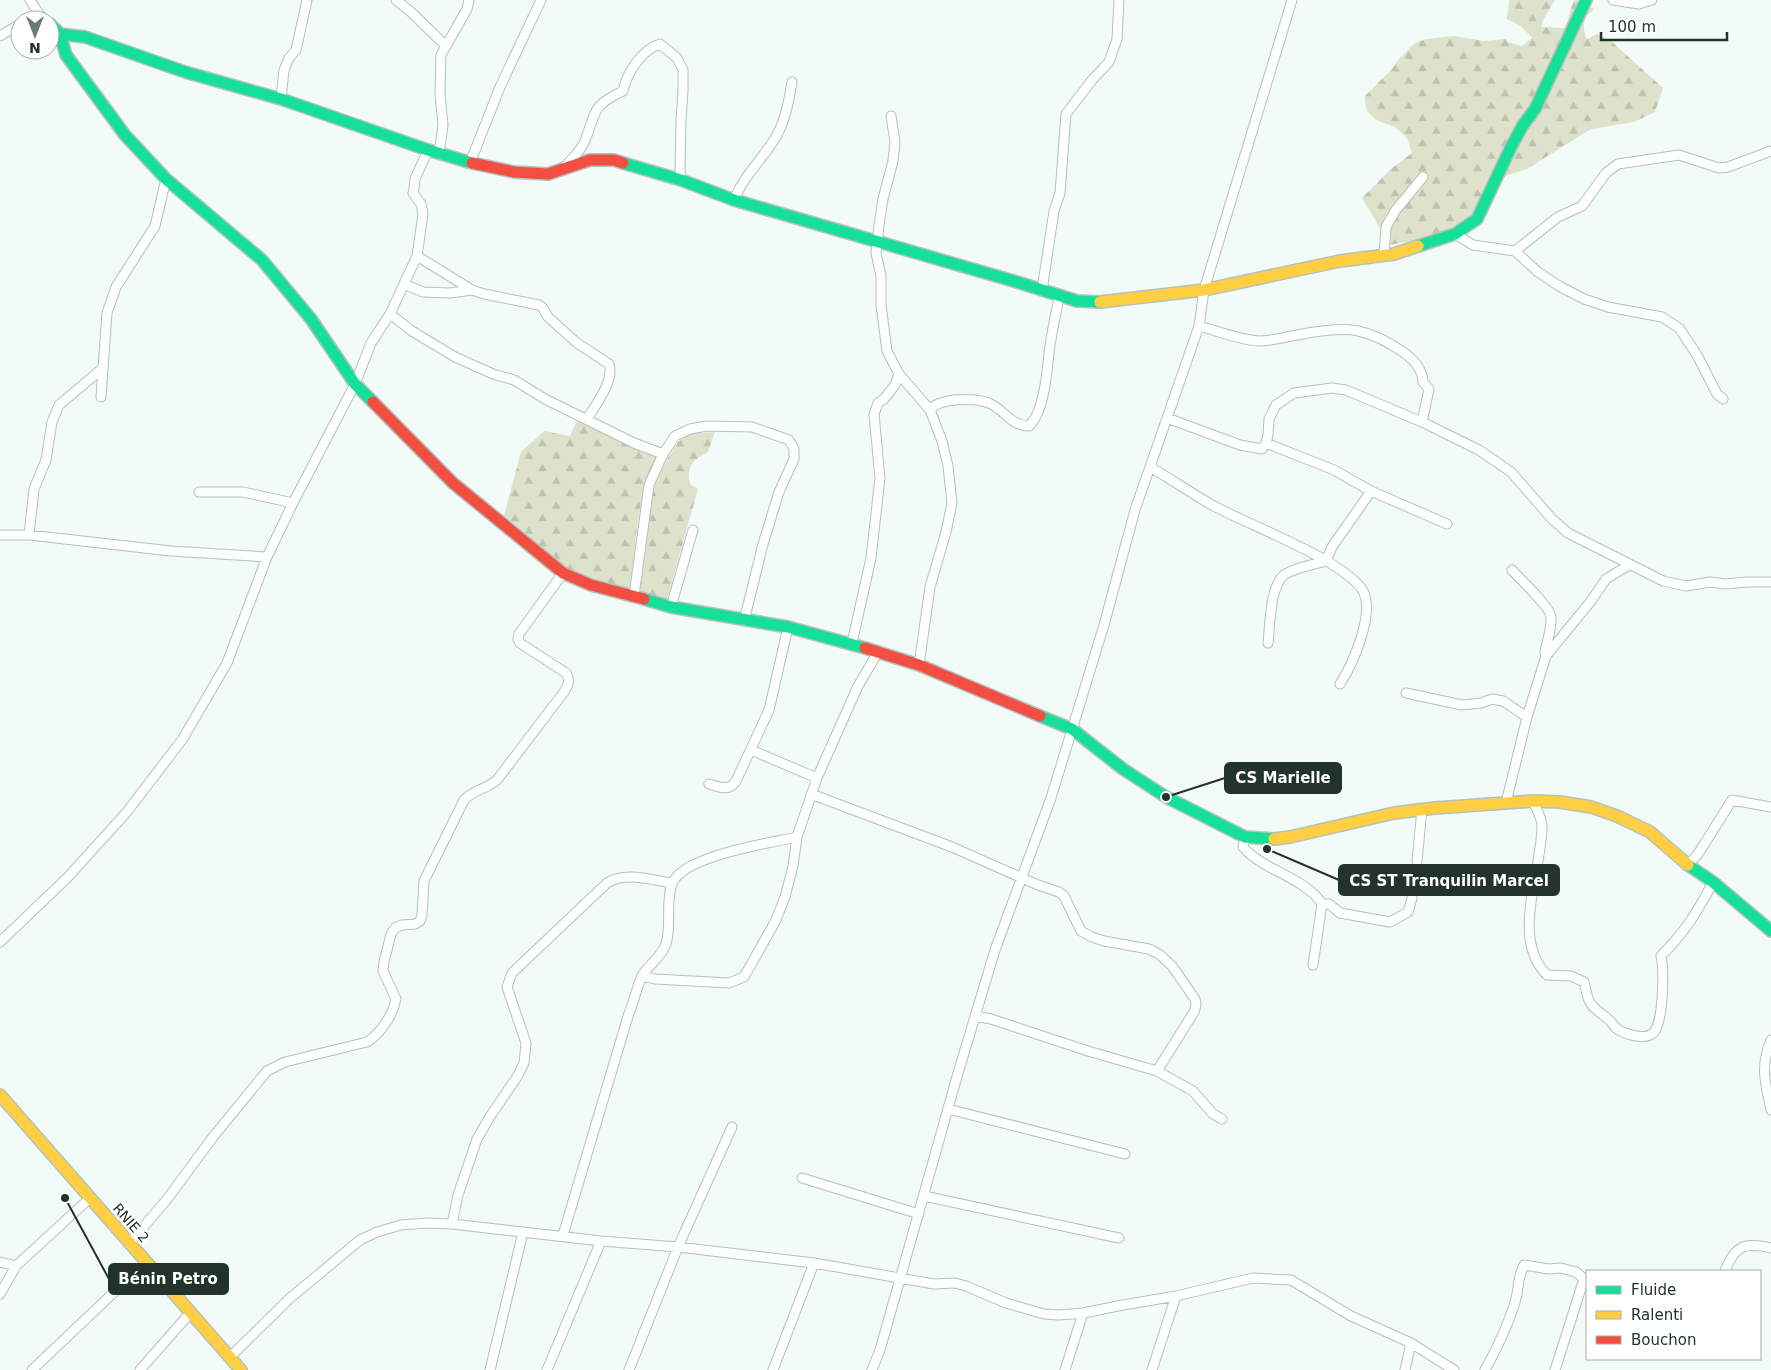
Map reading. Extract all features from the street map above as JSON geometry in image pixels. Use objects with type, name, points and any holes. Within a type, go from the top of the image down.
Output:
[{"type":"main road","points":[[1586,0],[1535,109],[1523,125],[1511,147],[1477,219],[1455,234],[1394,254],[1322,264],[1204,290],[1105,302],[1077,300],[1059,296],[877,240],[734,200],[681,180],[614,160],[590,160],[548,174],[514,172],[470,163],[281,99],[185,72],[85,37],[60,34],[66,55],[125,135],[166,179],[262,260],[311,319],[355,384],[453,483],[563,573],[591,585],[671,607],[788,627],[852,643],[918,666],[1072,729],[1123,769],[1166,797],[1245,837],[1271,839],[1290,837],[1380,816],[1422,809],[1533,801],[1560,802],[1591,807],[1650,832],[1771,931]]},
{"type":"main road","name":"RNIE 2","points":[[0,1095],[241,1370]]},
{"type":"street","points":[[281,99],[284,70],[289,58],[296,50],[307,0]]},
{"type":"street","points":[[397,0],[446,46]]},
{"type":"street","points":[[439,154],[443,125],[441,55],[467,9],[469,0]]},
{"type":"street","points":[[470,163],[500,87],[538,4],[529,0]]},
{"type":"street","points":[[1042,290],[1054,211],[1060,193],[1066,114],[1092,80],[1109,62],[1117,39],[1119,0]]},
{"type":"street","points":[[872,1370],[880,1350],[995,950],[1051,798],[1101,635],[1135,510],[1199,326],[1204,290],[1292,0]]},
{"type":"street","points":[[1613,0],[1639,4],[1652,0]]},
{"type":"street","points":[[562,170],[584,145],[594,112],[606,99],[623,91],[626,78],[638,61],[652,46],[660,44],[677,58],[683,70],[681,180]]},
{"type":"street","points":[[734,200],[746,177],[762,157],[783,122],[788,107],[792,82]]},
{"type":"street","points":[[891,116],[895,142],[893,161],[883,199],[876,253],[881,276],[880,305],[887,351],[899,374],[930,410],[948,466],[952,503],[946,532],[930,587],[918,666]]},
{"type":"street","points":[[0,942],[67,878],[126,813],[182,740],[227,663],[267,557],[355,384],[371,343],[390,314],[417,256],[423,214],[421,204],[413,193],[415,179],[428,150]]},
{"type":"street","points":[[1515,251],[1558,216],[1582,206],[1606,173],[1618,164],[1679,155],[1719,168],[1771,151]]},
{"type":"street","points":[[1384,255],[1386,228],[1395,211],[1423,178]]},
{"type":"street","points":[[101,397],[106,313],[116,288],[155,226],[166,179]]},
{"type":"street","points":[[1455,234],[1473,245],[1515,251],[1538,272],[1584,299],[1662,318],[1679,328],[1697,355],[1717,394],[1724,399]]},
{"type":"street","points":[[417,256],[472,290],[539,305],[543,308],[548,318],[577,343],[609,364],[610,376],[600,398],[587,418]]},
{"type":"street","points":[[404,284],[423,292],[450,293],[472,290]]},
{"type":"street","points":[[930,410],[934,404],[952,400],[989,403],[1015,423],[1029,426],[1034,421],[1045,390],[1059,296]]},
{"type":"street","points":[[390,314],[412,331],[455,357],[492,374],[514,380],[545,399],[587,418],[634,443],[663,454]]},
{"type":"street","points":[[1199,326],[1256,341],[1268,341],[1299,334],[1330,331],[1355,330],[1366,333],[1393,346],[1412,359],[1422,373],[1422,382],[1429,389],[1422,422]]},
{"type":"street","points":[[29,535],[34,489],[46,460],[52,422],[59,405],[103,368]]},
{"type":"street","points":[[852,643],[871,558],[880,478],[874,414],[878,403],[884,399],[895,385],[899,374]]},
{"type":"street","points":[[1168,418],[1240,445],[1262,450],[1266,443],[1269,418],[1276,405],[1294,393],[1332,388],[1346,390],[1422,422],[1480,450],[1511,472],[1552,519],[1568,533],[1664,581],[1686,586],[1710,582],[1725,584],[1771,582]]},
{"type":"street","points":[[634,596],[649,485],[663,454],[676,436],[690,429],[707,426],[752,427],[789,440],[794,449],[794,459],[779,492],[763,544],[744,621]]},
{"type":"street","points":[[1266,443],[1334,470],[1371,490],[1446,524]]},
{"type":"street","points":[[1150,467],[1212,505],[1326,561],[1349,576],[1363,592],[1367,611],[1362,637],[1346,675],[1340,684]]},
{"type":"street","points":[[1326,561],[1332,547],[1358,512],[1371,490]]},
{"type":"street","points":[[200,492],[243,492],[293,503]]},
{"type":"street","points":[[671,607],[693,530]]},
{"type":"street","points":[[0,536],[29,535],[171,551],[267,557]]},
{"type":"street","points":[[1268,643],[1273,595],[1283,576],[1295,570],[1326,561]]},
{"type":"street","points":[[1506,803],[1527,717],[1546,656],[1606,579],[1629,565]]},
{"type":"street","points":[[1512,570],[1546,606],[1551,616],[1546,656]]},
{"type":"street","points":[[129,1244],[168,1198],[213,1137],[267,1072],[285,1062],[367,1042],[376,1036],[391,1014],[396,999],[384,970],[384,962],[391,934],[395,928],[402,925],[415,924],[420,921],[424,881],[464,800],[471,794],[493,784],[497,780],[569,683],[566,673],[520,643],[518,638],[563,573]]},
{"type":"street","points":[[709,784],[726,789],[733,786],[769,710],[788,627]]},
{"type":"street","points":[[642,976],[729,984],[744,977],[775,922],[793,866],[797,837],[817,778],[858,686],[878,652]]},
{"type":"street","points":[[1406,693],[1462,705],[1481,703],[1492,699],[1503,701],[1527,717]]},
{"type":"street","points":[[751,750],[817,778]]},
{"type":"street","points":[[811,794],[960,850],[1059,892],[1064,896],[1081,931],[1104,941],[1149,949],[1159,954],[1172,966],[1190,991],[1195,999],[1196,1006],[1157,1072]]},
{"type":"street","points":[[1688,865],[1698,854],[1732,800],[1771,806]]},
{"type":"street","points":[[1533,801],[1542,824],[1540,854],[1531,897],[1530,936],[1533,954],[1540,968],[1547,976],[1571,976],[1584,982],[1590,1004],[1623,1032],[1643,1037],[1651,1036],[1656,1030],[1663,989],[1664,965],[1661,956],[1677,940],[1698,911],[1713,882]]},
{"type":"street","points":[[1417,861],[1422,809]]},
{"type":"street","points":[[563,1236],[628,1013],[636,997],[642,976],[661,953],[665,945],[668,934],[669,900],[672,883],[683,870],[710,857],[797,837]]},
{"type":"street","points":[[1245,837],[1243,847],[1252,858],[1295,881],[1316,895],[1322,904],[1313,965]]},
{"type":"street","points":[[452,1224],[458,1195],[477,1139],[524,1063],[526,1043],[507,987],[512,973],[607,883],[616,877],[628,876],[672,883]]},
{"type":"street","points":[[1322,904],[1329,904],[1340,913],[1390,922],[1408,912],[1412,898]]},
{"type":"street","points":[[975,1016],[991,1019],[1157,1072],[1193,1091],[1213,1114],[1222,1119]]},
{"type":"street","points":[[1771,1040],[1765,1055],[1764,1076],[1771,1110]]},
{"type":"street","points":[[948,1109],[1124,1154]]},
{"type":"street","points":[[629,1370],[678,1247],[732,1126]]},
{"type":"street","points":[[802,1178],[919,1214]]},
{"type":"street","points":[[924,1196],[1119,1238]]},
{"type":"street","points":[[0,1294],[16,1266],[90,1198]]},
{"type":"street","points":[[230,1357],[289,1299],[360,1240],[377,1232],[401,1226],[427,1223],[678,1247],[814,1263],[934,1284],[946,1282],[966,1286],[1006,1303],[1044,1314],[1059,1315],[1084,1313],[1123,1304],[1176,1296],[1253,1278],[1292,1280],[1351,1316],[1411,1343],[1454,1370]]},
{"type":"street","points":[[490,1370],[523,1232]]},
{"type":"street","points":[[548,1370],[601,1241]]},
{"type":"street","points":[[1724,1270],[1728,1262],[1741,1247],[1755,1244],[1771,1248]]},
{"type":"street","points":[[0,1262],[16,1266]]},
{"type":"street","points":[[32,1370],[146,1262]]},
{"type":"street","points":[[773,1370],[814,1263]]},
{"type":"street","points":[[1485,1370],[1499,1344],[1516,1300],[1518,1276],[1524,1265],[1534,1265],[1549,1269],[1561,1268],[1576,1272],[1585,1279],[1555,1370]]},
{"type":"street","points":[[1152,1370],[1176,1296]]},
{"type":"street","points":[[140,1370],[191,1312]]},
{"type":"street","points":[[1065,1370],[1084,1313]]},
{"type":"street","points":[[1405,1370],[1411,1343]]},
{"type":"green space","points":[[1509,0],[1555,0],[1541,27],[1564,28],[1575,0],[1586,2],[1587,5],[1594,9],[1585,18],[1584,30],[1587,39],[1597,34],[1611,41],[1663,88],[1655,112],[1634,122],[1591,129],[1527,169],[1492,180],[1478,212],[1462,226],[1438,235],[1390,245],[1362,198],[1392,168],[1412,153],[1407,138],[1395,127],[1376,120],[1367,111],[1365,96],[1415,43],[1426,39],[1454,36],[1484,41],[1506,39],[1508,42],[1522,46],[1532,38],[1521,26],[1507,19]]},
{"type":"green space","points":[[578,418],[658,457],[645,488],[641,504],[630,590],[566,569],[504,515],[521,452],[544,431],[570,436]]},
{"type":"green space","points":[[715,432],[708,452],[698,458],[690,468],[690,484],[698,489],[667,600],[640,591],[653,488],[678,442],[692,433]]},
{"type":"traffic: fast","points":[[1418,246],[1455,234],[1477,219],[1511,147],[1523,125],[1535,109],[1586,0]]},
{"type":"traffic: fast","points":[[60,34],[66,55],[125,135],[166,179],[262,260],[311,319],[355,384],[373,402]]},
{"type":"traffic: fast","points":[[60,34],[85,37],[185,72],[281,99],[428,150],[472,163]]},
{"type":"traffic: fast","points":[[623,163],[681,180],[734,200],[1077,301],[1100,302]]},
{"type":"traffic: fast","points":[[644,599],[671,607],[788,627],[865,648]]},
{"type":"traffic: fast","points":[[1040,716],[1072,729],[1123,769],[1166,797],[1245,837],[1274,839]]},
{"type":"traffic: fast","points":[[1688,865],[1713,882],[1771,931]]},
{"type":"traffic: slow","points":[[1100,302],[1204,290],[1340,261],[1394,254],[1418,246]]},
{"type":"traffic: slow","points":[[1274,839],[1394,813],[1533,801],[1560,802],[1591,807],[1617,816],[1650,832],[1688,865]]},
{"type":"traffic: slow","points":[[0,1095],[241,1370]]},
{"type":"traffic: jam","points":[[472,163],[514,172],[548,174],[590,160],[614,160],[623,163]]},
{"type":"traffic: jam","points":[[373,402],[453,483],[563,573],[591,585],[644,599]]},
{"type":"traffic: jam","points":[[865,648],[919,665],[1040,716]]},
{"type":"place","name":"CS Marielle","points":[[1166,797]]},
{"type":"place","name":"CS ST Tranquilin Marcel","points":[[1267,849]]},
{"type":"place","name":"Bénin Petro","points":[[65,1198]]}]
